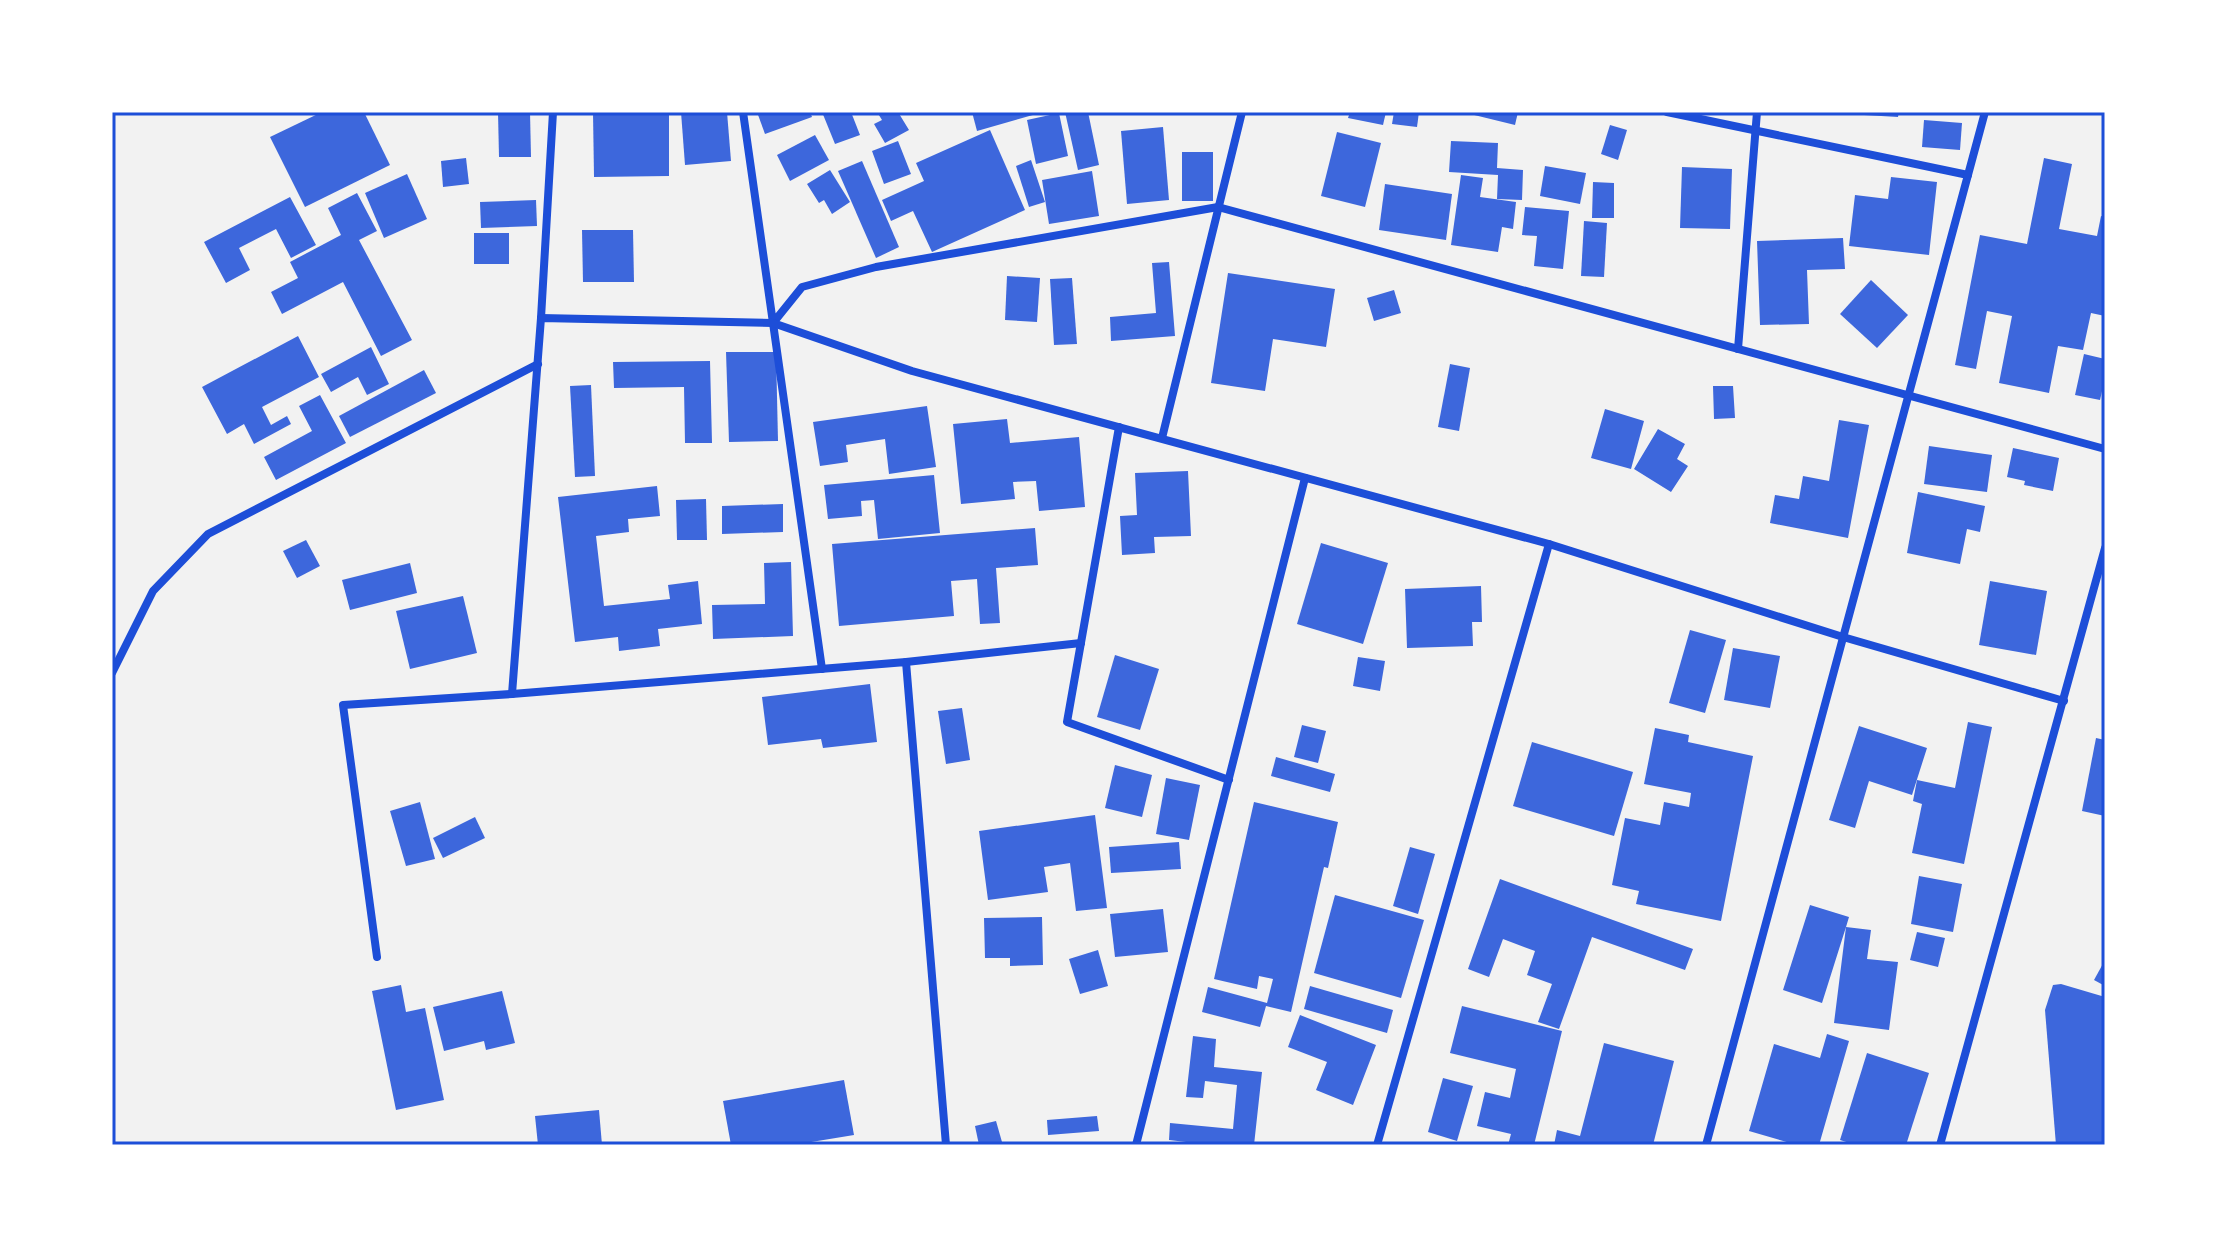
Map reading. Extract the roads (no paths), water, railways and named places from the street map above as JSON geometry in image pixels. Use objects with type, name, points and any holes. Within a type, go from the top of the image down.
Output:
[{"type":"street","points":[[512,694],[538,364],[553,112]]},
{"type":"street","points":[[743,112],[822,669]]},
{"type":"street","points":[[1162,438],[1242,112]]},
{"type":"street","points":[[1667,112],[1968,175]]},
{"type":"street","points":[[1738,349],[1757,112]]},
{"type":"street","points":[[1706,1145],[1985,112]]},
{"type":"street","points":[[773,323],[802,287],[876,267],[1218,207],[2105,449]]},
{"type":"street","points":[[541,318],[773,323],[912,371],[1549,544],[1843,637],[2064,701]]},
{"type":"street","points":[[112,673],[153,591],[208,534],[538,364]]},
{"type":"street","points":[[1119,427],[1067,722],[1229,780]]},
{"type":"street","points":[[1136,1145],[1305,478]]},
{"type":"street","points":[[1377,1145],[1549,544]]},
{"type":"street","points":[[1940,1145],[2105,548]]},
{"type":"street","points":[[377,957],[343,705],[906,662],[1081,643]]},
{"type":"street","points":[[906,662],[946,1145]]}]
